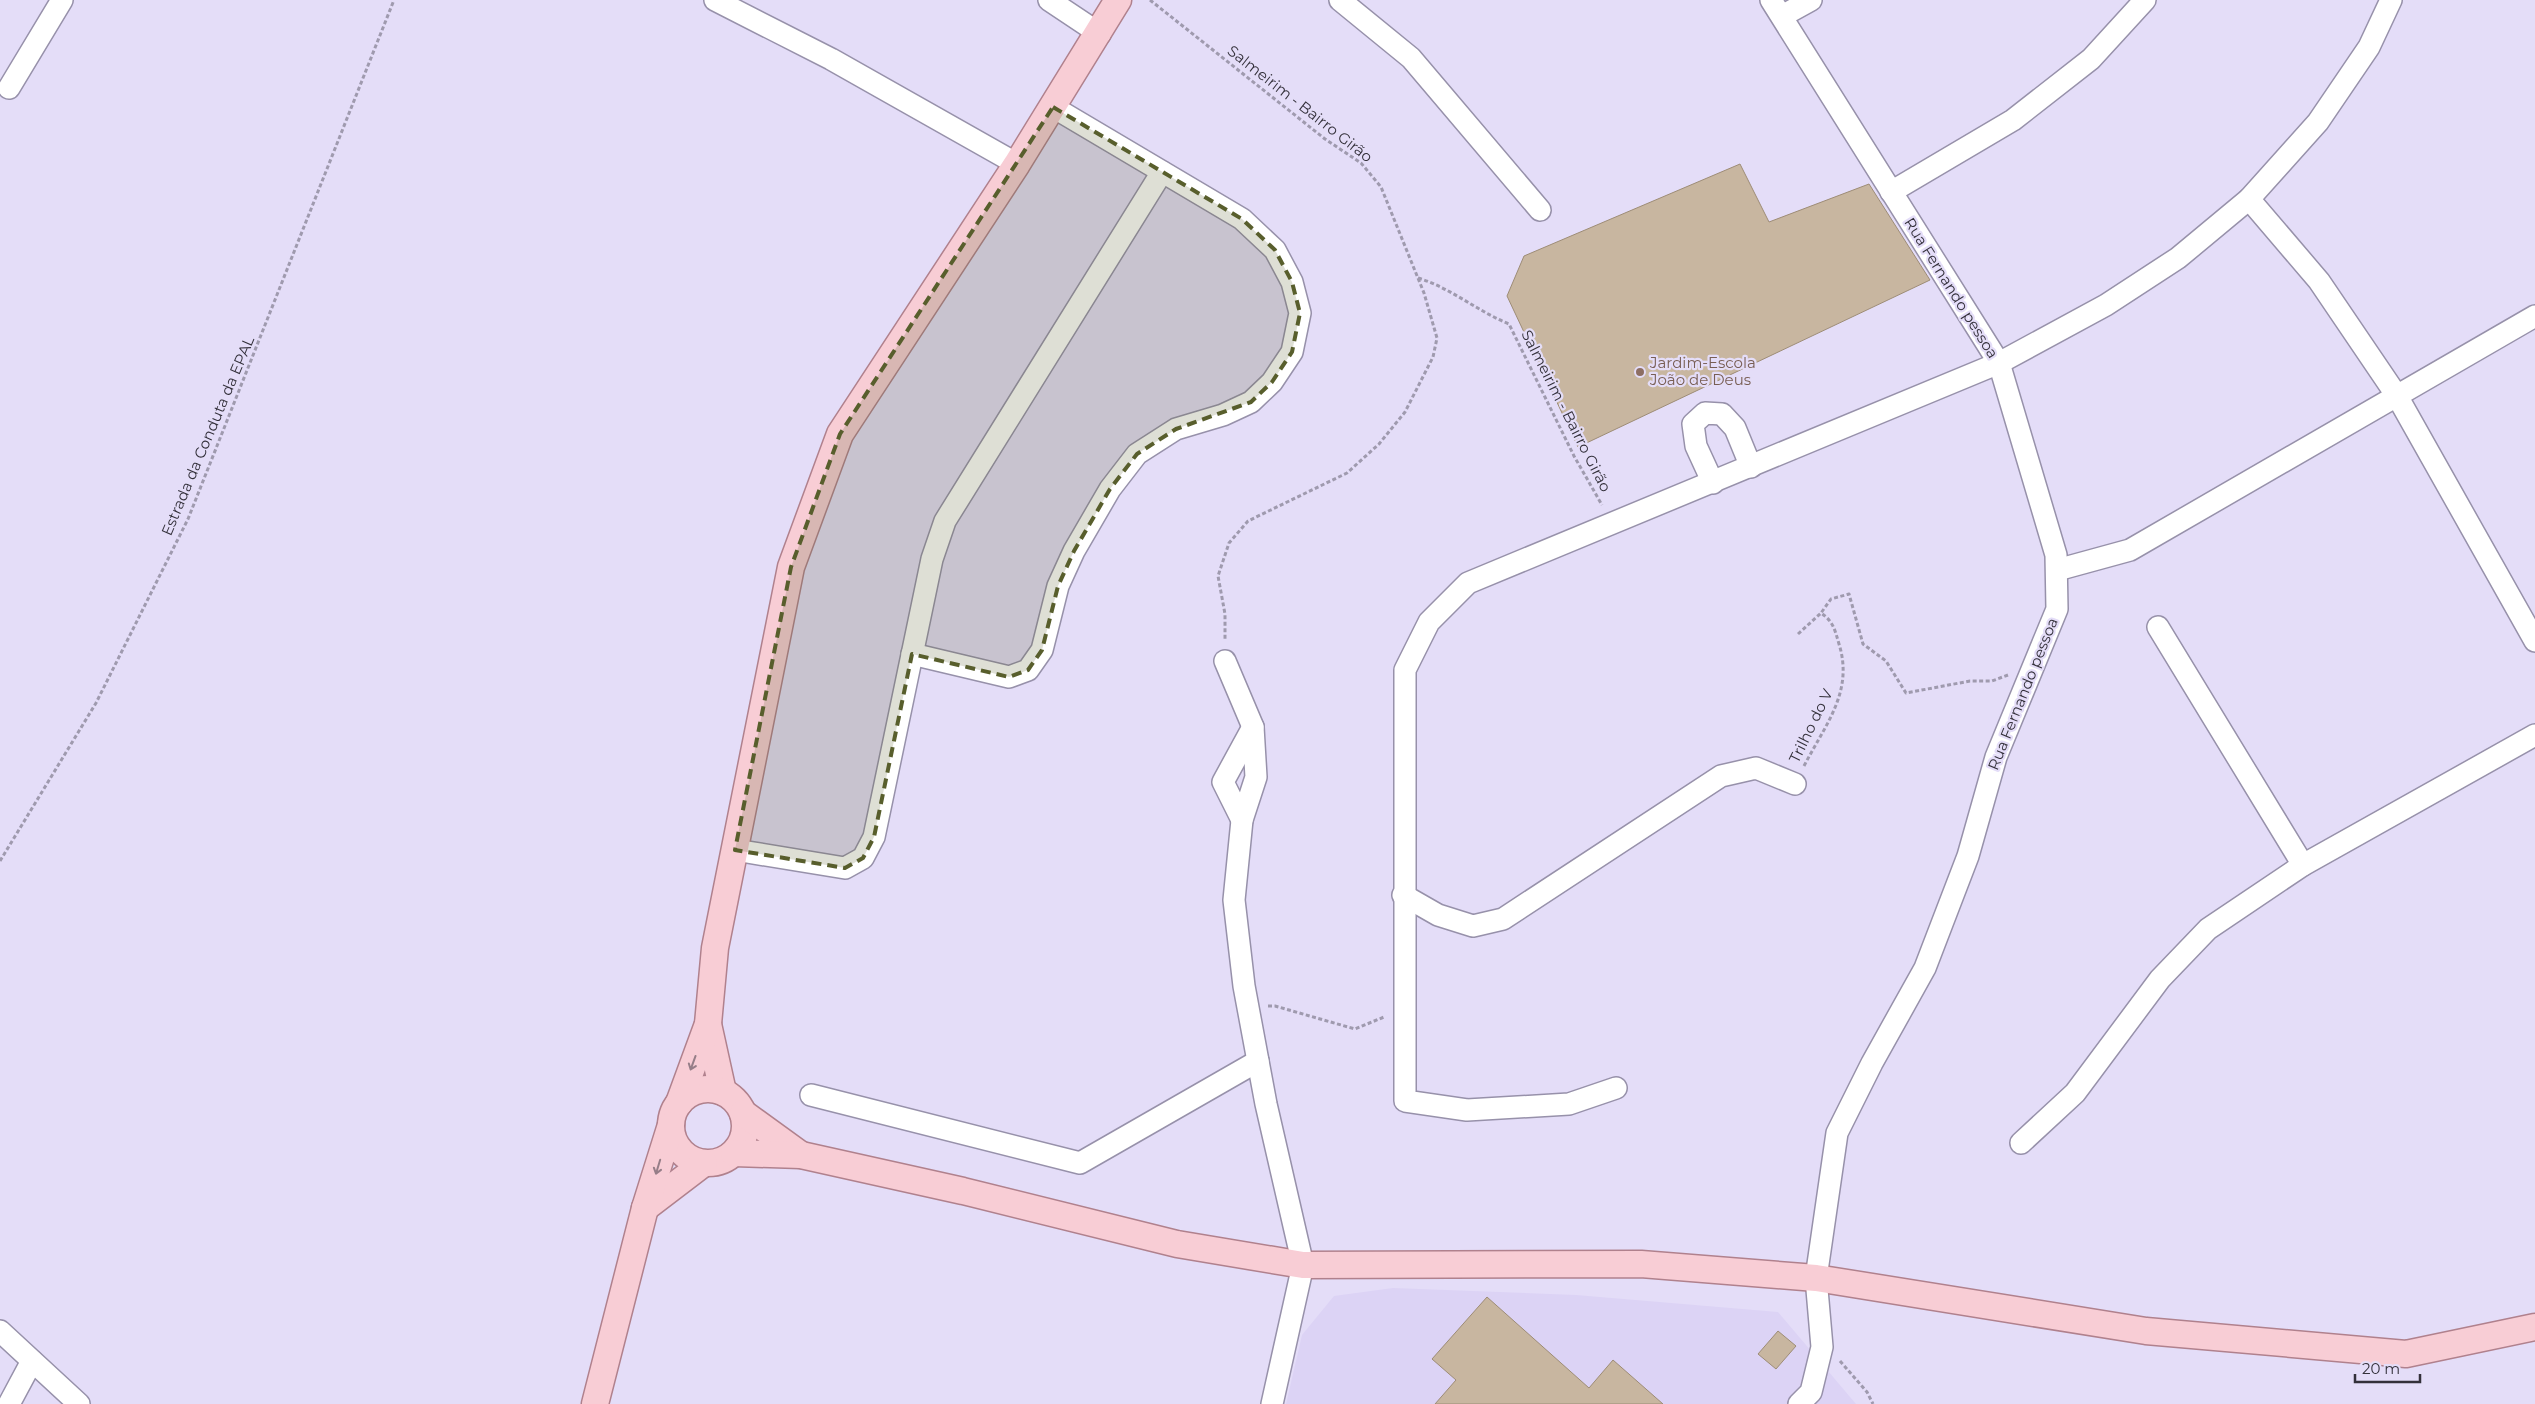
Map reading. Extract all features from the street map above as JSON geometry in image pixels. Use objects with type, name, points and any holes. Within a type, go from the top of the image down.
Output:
[{"type":"main road","points":[[595,1404],[645,1208],[675,1114],[708,1024],[715,948],[791,567],[840,434],[1017,164],[1100,34],[1118,0]]},
{"type":"main road","points":[[708,1024],[724,1092]]},
{"type":"main road","points":[[744,1113],[745,1135],[741,1145],[734,1153],[715,1163],[693,1160],[676,1146],[675,1114],[688,1095],[700,1090],[712,1089],[724,1092],[739,1105],[744,1113],[801,1154]]},
{"type":"main road","points":[[734,1153],[801,1154],[1177,1244],[1303,1265],[1641,1264],[1816,1278],[2146,1331],[2406,1354],[2535,1327]]},
{"type":"main road","points":[[645,1208],[704,1163]]},
{"type":"street","points":[[9,88],[62,0]]},
{"type":"street","points":[[715,0],[831,59],[1017,164]]},
{"type":"street","points":[[1049,0],[1100,34]]},
{"type":"street","points":[[1340,0],[1411,58],[1540,210]]},
{"type":"street","points":[[1776,8],[1811,0]]},
{"type":"street","points":[[1891,192],[2012,120],[2091,59],[2145,0]]},
{"type":"street","points":[[1616,1088],[1569,1104],[1467,1110],[1405,1101],[1403,895],[1405,670],[1429,622],[1468,583],[1713,483],[1998,363],[2106,305],[2178,258],[2249,200],[2318,122],[2369,47],[2391,0]]},
{"type":"street","name":"Rua Fernando pessoa","points":[[1776,8],[1998,363],[2056,555],[2057,570],[2057,609],[1996,757],[1968,856],[1926,968],[1872,1063],[1836,1133],[1816,1278],[1822,1347],[1811,1392],[1799,1404]]},
{"type":"street","points":[[912,654],[1009,677],[1028,670],[1042,650],[1058,586],[1074,551],[1110,489],[1138,454],[1176,429],[1223,415],[1251,402],[1272,382],[1292,352],[1300,313],[1292,282],[1275,250],[1242,219],[1053,107]]},
{"type":"street","points":[[735,850],[846,868],[863,858],[874,838],[932,559],[945,521],[1162,172]]},
{"type":"street","points":[[2249,200],[2319,282],[2397,396],[2535,641]]},
{"type":"street","points":[[2057,570],[2130,550],[2535,316]]},
{"type":"street","points":[[1713,483],[1696,446],[1693,424],[1705,413],[1722,414],[1735,428],[1751,466]]},
{"type":"street","points":[[2158,627],[2303,865]]},
{"type":"street","points":[[1225,661],[1253,727],[1256,777],[1242,820],[1234,900],[1247,1006],[1303,1265],[1272,1404]]},
{"type":"street","points":[[1242,820],[1223,782],[1253,727]]},
{"type":"street","points":[[2021,1143],[2075,1093],[2160,979],[2208,929],[2303,865],[2535,735]]},
{"type":"street","points":[[1403,895],[1438,915],[1473,926],[1503,919],[1721,776],[1756,768],[1795,784]]},
{"type":"street","points":[[811,1095],[1080,1163],[1258,1061]]},
{"type":"street","points":[[0,1332],[79,1404]]},
{"type":"street","points":[[9,1404],[32,1361]]},
{"type":"path","name":"Estrada da Conduta da EPAL","points":[[0,861],[96,703],[188,519],[394,0]]},
{"type":"path","name":"Salmeirim - Bairro Girão","points":[[1150,0],[1325,138],[1361,163],[1381,187],[1417,278],[1449,290],[1486,315],[1509,324],[1574,456],[1613,524]]},
{"type":"path","points":[[1225,661],[1225,614],[1218,576],[1229,543],[1248,521],[1347,473],[1379,444],[1405,412],[1422,381],[1433,357],[1437,338],[1432,317],[1417,278]]},
{"type":"path","points":[[1798,634],[1831,599],[1849,594],[1863,644],[1886,661],[1906,693],[1970,681],[1992,681],[2034,664]]},
{"type":"path","name":"Trilho do V","points":[[1795,784],[1835,708],[1844,682],[1844,660],[1832,621],[1820,612]]},
{"type":"path","points":[[1247,1006],[1275,1006],[1355,1029],[1404,1009]]},
{"type":"highlighted area","points":[[1053,107],[1242,219],[1275,250],[1292,282],[1300,313],[1292,352],[1272,382],[1251,402],[1176,429],[1137,454],[1110,489],[1074,551],[1058,586],[1042,650],[1028,670],[1009,677],[912,654],[874,837],[863,858],[845,868],[735,850],[791,567],[840,434]]},
{"type":"shaded area","points":[[1393,1288],[1576,1295],[1778,1312],[1856,1404],[1286,1404],[1302,1335],[1334,1296]]},
{"type":"building","name":"Jardim-Escola João de Deus","points":[[1740,164],[1769,222],[1869,184],[1930,280],[1578,447],[1507,296],[1524,256]]},
{"type":"building","points":[[1487,1297],[1589,1388],[1613,1360],[1663,1404],[1435,1404],[1456,1380],[1432,1359]]},
{"type":"building","points":[[1778,1331],[1796,1346],[1776,1369],[1758,1354]]},
{"type":"place","name":"Jardim-Escola João de Deus","points":[[1640,372]]}]
